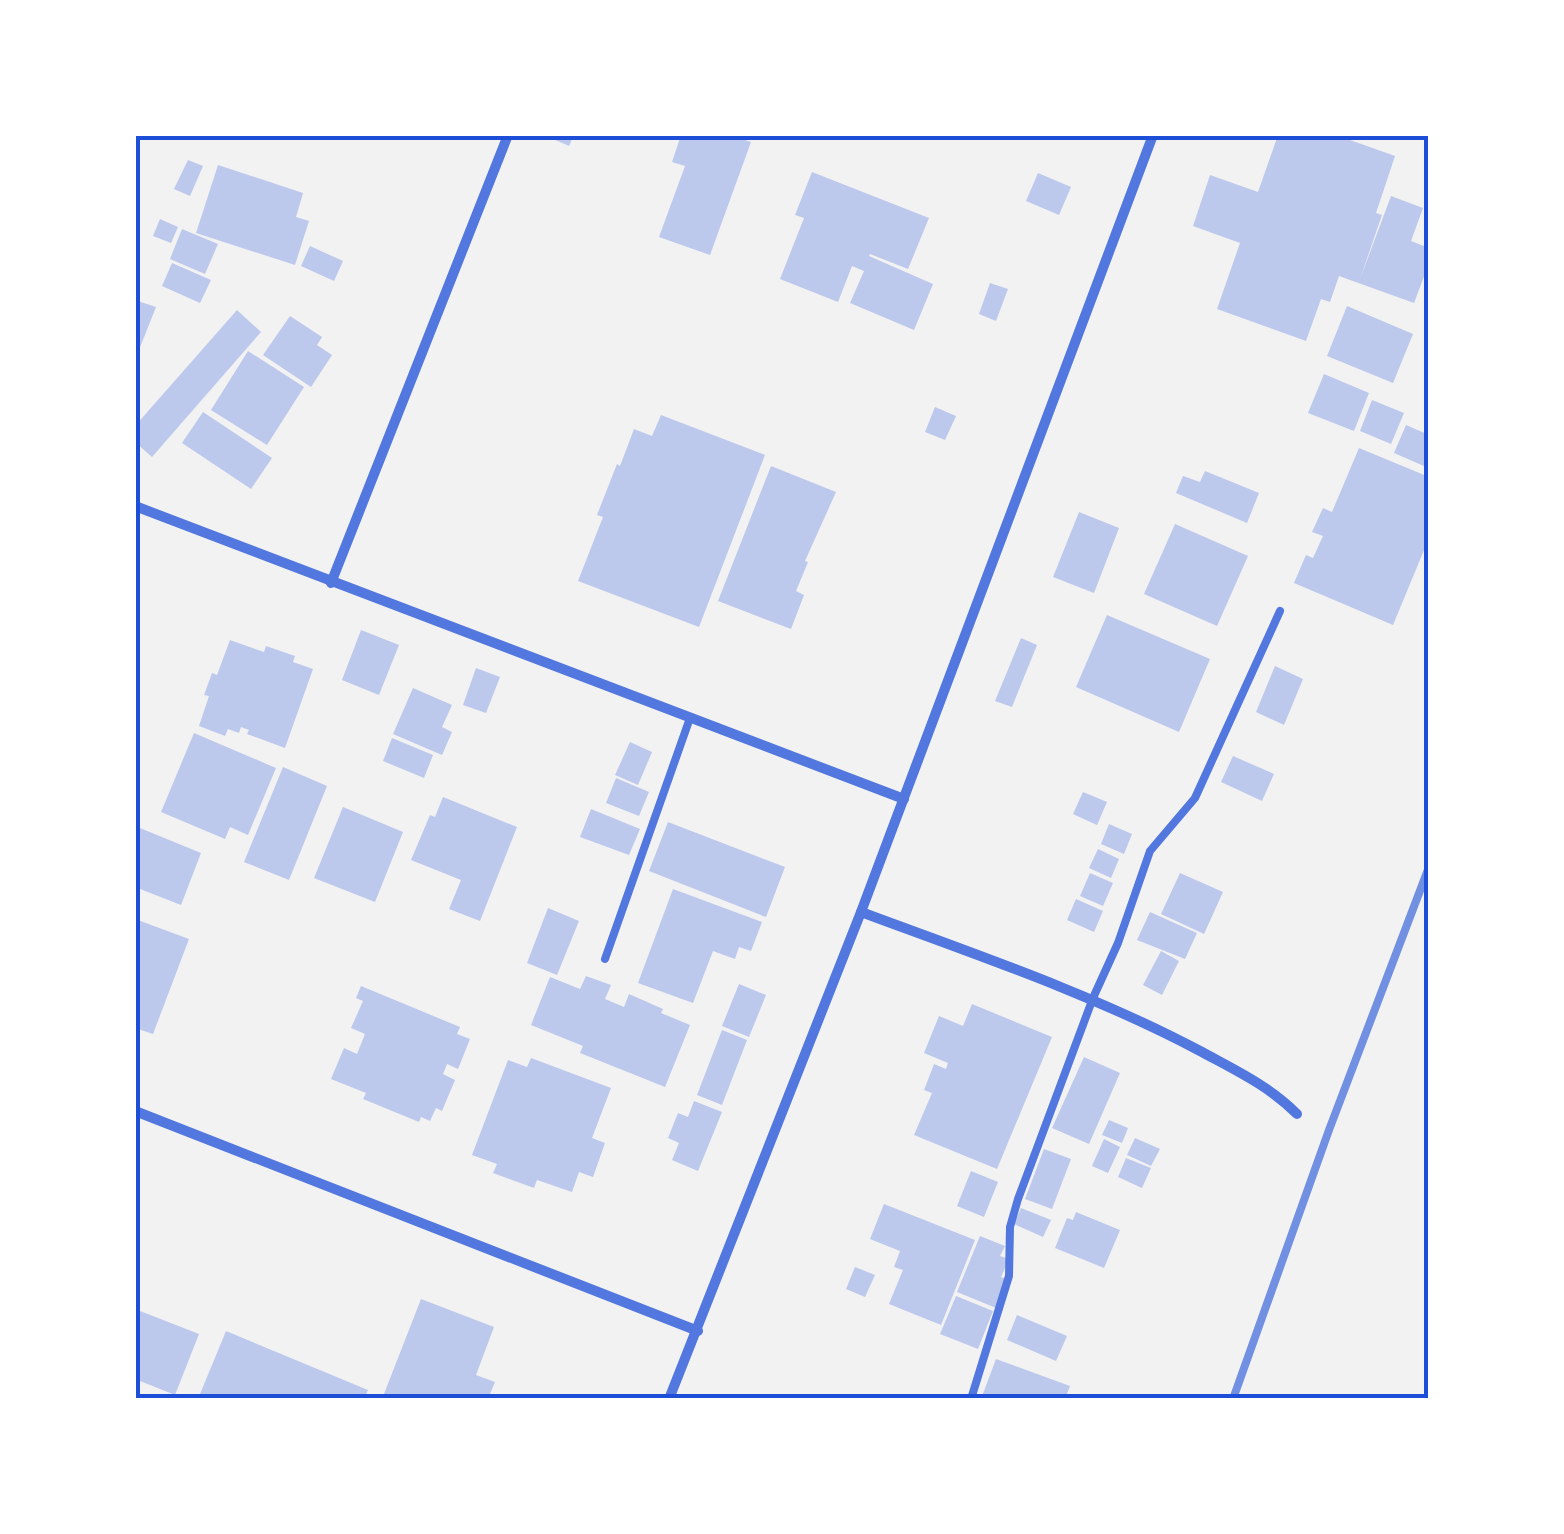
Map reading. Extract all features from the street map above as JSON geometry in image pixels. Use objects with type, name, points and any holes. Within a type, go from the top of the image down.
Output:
[{"type":"street","points":[[331,582],[508,135]]},
{"type":"street","points":[[669,1399],[862,912],[1153,135]]},
{"type":"street","points":[[135,506],[904,799]]},
{"type":"street","points":[[862,912],[1092,998],[1276,1092],[1298,1114]]},
{"type":"street","points":[[135,1112],[698,1331]]},
{"type":"lane","points":[[971,1399],[1009,1276],[1010,1227],[1092,998],[1118,943],[1150,852],[1195,798],[1280,611]]},
{"type":"lane","points":[[605,959],[690,718]]},
{"type":"building","points":[[544,135],[574,135],[569,146]]},
{"type":"building","points":[[681,135],[731,135],[751,142],[710,255],[659,237],[685,166],[672,162]]},
{"type":"building","points":[[1278,135],[1336,135],[1395,156],[1376,213],[1382,215],[1360,279],[1391,196],[1423,208],[1411,241],[1429,248],[1429,263],[1414,303],[1339,276],[1330,302],[1321,299],[1306,341],[1217,309],[1240,243],[1193,226],[1210,175],[1258,192]]},
{"type":"building","points":[[188,160],[203,166],[190,196],[174,189]]},
{"type":"building","points":[[218,165],[303,193],[296,217],[309,221],[295,265],[196,233]]},
{"type":"building","points":[[812,172],[929,218],[908,269],[869,256],[933,284],[914,330],[850,303],[864,271],[852,266],[838,302],[780,279],[804,218],[795,215]]},
{"type":"building","points":[[1038,173],[1071,187],[1059,215],[1026,201]]},
{"type":"building","points":[[160,219],[178,227],[171,243],[153,236]]},
{"type":"building","points":[[182,229],[218,244],[205,274],[170,259]]},
{"type":"building","points":[[310,246],[343,261],[334,281],[301,266]]},
{"type":"building","points":[[172,263],[211,280],[200,303],[162,286]]},
{"type":"building","points":[[990,283],[1008,289],[996,321],[979,314]]},
{"type":"building","points":[[135,300],[156,307],[135,360]]},
{"type":"building","points":[[1347,306],[1413,334],[1393,383],[1327,356]]},
{"type":"building","points":[[237,310],[261,332],[152,457],[135,442],[135,426]]},
{"type":"building","points":[[290,316],[322,337],[317,345],[332,355],[311,387],[263,355]]},
{"type":"building","points":[[248,351],[304,387],[267,445],[211,410]]},
{"type":"building","points":[[1324,374],[1369,393],[1354,431],[1308,413]]},
{"type":"building","points":[[1372,400],[1404,413],[1391,444],[1360,431]]},
{"type":"building","points":[[935,407],[956,416],[945,440],[925,432]]},
{"type":"building","points":[[203,412],[272,458],[251,489],[182,443]]},
{"type":"building","points":[[661,415],[765,455],[699,627],[578,581],[603,517],[597,515],[634,429],[652,436]]},
{"type":"building","points":[[1406,425],[1429,435],[1424,466],[1394,453]]},
{"type":"building","points":[[1359,448],[1429,477],[1429,538],[1393,625],[1294,583],[1306,555],[1313,558],[1323,536],[1312,532],[1323,508],[1332,512]]},
{"type":"building","points":[[771,466],[836,492],[805,561],[808,562],[796,591],[804,595],[791,629],[718,601]]},
{"type":"building","points":[[1205,471],[1259,493],[1247,523],[1176,493],[1183,476],[1200,482]]},
{"type":"building","points":[[1079,512],[1119,528],[1094,593],[1053,577]]},
{"type":"building","points":[[1175,524],[1248,556],[1217,626],[1144,594]]},
{"type":"building","points":[[1107,615],[1210,659],[1179,732],[1076,687]]},
{"type":"building","points":[[361,630],[399,645],[379,695],[342,680]]},
{"type":"building","points":[[1021,638],[1037,645],[1012,707],[995,701]]},
{"type":"building","points":[[230,640],[264,652],[266,646],[295,656],[293,662],[313,669],[285,748],[247,734],[249,730],[241,727],[239,733],[228,729],[225,736],[199,726],[209,696],[204,695],[212,673],[217,675]]},
{"type":"building","points":[[1275,666],[1303,679],[1284,725],[1256,712]]},
{"type":"building","points":[[476,668],[500,677],[486,713],[463,705]]},
{"type":"building","points":[[413,688],[452,705],[442,727],[452,732],[442,755],[393,734]]},
{"type":"building","points":[[194,733],[276,768],[248,835],[230,827],[225,839],[161,812]]},
{"type":"building","points":[[392,738],[433,755],[424,778],[383,761]]},
{"type":"building","points":[[630,742],[652,752],[638,785],[615,775]]},
{"type":"building","points":[[1233,756],[1274,774],[1262,801],[1221,782]]},
{"type":"building","points":[[283,767],[327,786],[289,880],[244,862]]},
{"type":"building","points":[[616,778],[649,792],[639,816],[606,803]]},
{"type":"building","points":[[1083,792],[1107,802],[1097,825],[1073,814]]},
{"type":"building","points":[[443,797],[517,827],[480,921],[449,909],[461,880],[411,860],[430,815],[435,817]]},
{"type":"building","points":[[343,807],[403,832],[375,902],[314,878]]},
{"type":"building","points":[[591,809],[640,829],[629,855],[580,837]]},
{"type":"building","points":[[668,822],[785,867],[766,917],[649,871]]},
{"type":"building","points":[[1109,824],[1132,834],[1124,854],[1101,844]]},
{"type":"building","points":[[135,826],[201,853],[181,905],[135,887]]},
{"type":"building","points":[[1098,849],[1119,859],[1111,878],[1089,868]]},
{"type":"building","points":[[1090,873],[1113,883],[1103,906],[1080,896]]},
{"type":"building","points":[[1180,873],[1223,892],[1204,934],[1161,914]]},
{"type":"building","points":[[673,889],[762,922],[751,951],[739,947],[735,959],[713,951],[693,1003],[638,983]]},
{"type":"building","points":[[1076,899],[1103,911],[1094,932],[1067,920]]},
{"type":"building","points":[[548,908],[579,921],[557,975],[527,963]]},
{"type":"building","points":[[1150,912],[1197,933],[1185,959],[1137,940]]},
{"type":"building","points":[[135,919],[189,939],[153,1034],[135,1028]]},
{"type":"building","points":[[1161,951],[1179,961],[1162,995],[1143,985]]},
{"type":"building","points":[[586,976],[611,985],[605,999],[624,1007],[629,994],[690,1025],[665,1087],[580,1053],[583,1046],[531,1025],[550,977],[580,989]]},
{"type":"building","points":[[739,984],[766,995],[749,1037],[722,1026]]},
{"type":"building","points":[[361,986],[460,1027],[457,1034],[470,1039],[458,1069],[447,1064],[443,1074],[455,1080],[442,1111],[436,1108],[430,1121],[421,1117],[419,1122],[363,1099],[366,1093],[331,1079],[344,1048],[357,1054],[365,1034],[351,1028],[363,1001],[356,998]]},
{"type":"building","points":[[972,1004],[1052,1037],[997,1169],[914,1135],[932,1093],[924,1090],[934,1064],[946,1069],[948,1063],[924,1053],[939,1016],[963,1026]]},
{"type":"building","points":[[722,1030],[747,1040],[722,1105],[697,1095]]},
{"type":"building","points":[[1084,1057],[1120,1073],[1089,1144],[1052,1128]]},
{"type":"building","points":[[531,1058],[611,1088],[592,1138],[605,1143],[593,1177],[579,1172],[572,1192],[537,1180],[534,1188],[493,1173],[497,1164],[472,1155],[508,1060],[527,1067]]},
{"type":"building","points":[[694,1101],[722,1112],[698,1171],[672,1160],[679,1143],[668,1138],[678,1113],[688,1117]]},
{"type":"building","points":[[1109,1120],[1128,1128],[1122,1143],[1102,1135]]},
{"type":"building","points":[[1135,1138],[1160,1149],[1151,1166],[1127,1155]]},
{"type":"building","points":[[1104,1139],[1120,1147],[1108,1173],[1092,1166]]},
{"type":"building","points":[[1044,1149],[1071,1159],[1052,1209],[1025,1199]]},
{"type":"building","points":[[1126,1158],[1151,1168],[1142,1188],[1118,1177]]},
{"type":"building","points":[[971,1171],[998,1182],[984,1217],[957,1206]]},
{"type":"building","points":[[884,1204],[975,1240],[941,1325],[889,1304],[903,1270],[894,1267],[900,1251],[870,1239]]},
{"type":"building","points":[[1021,1208],[1051,1220],[1043,1237],[1014,1224]]},
{"type":"building","points":[[1076,1212],[1120,1230],[1104,1268],[1055,1248],[1067,1218],[1073,1220]]},
{"type":"building","points":[[980,1236],[1005,1246],[1000,1256],[1009,1259],[1001,1277],[1007,1279],[996,1308],[957,1292]]},
{"type":"building","points":[[855,1267],[875,1275],[865,1297],[846,1289]]},
{"type":"building","points":[[956,1296],[993,1311],[978,1349],[940,1334]]},
{"type":"building","points":[[421,1299],[494,1327],[476,1375],[495,1382],[488,1399],[382,1399]]},
{"type":"building","points":[[135,1309],[199,1334],[175,1395],[135,1379]]},
{"type":"building","points":[[1017,1315],[1067,1336],[1056,1361],[1007,1340]]},
{"type":"building","points":[[226,1331],[368,1390],[364,1399],[198,1399]]},
{"type":"building","points":[[996,1359],[1070,1386],[1065,1399],[981,1399]]},
{"type":"railway","points":[[1233,1399],[1429,867]]}]
